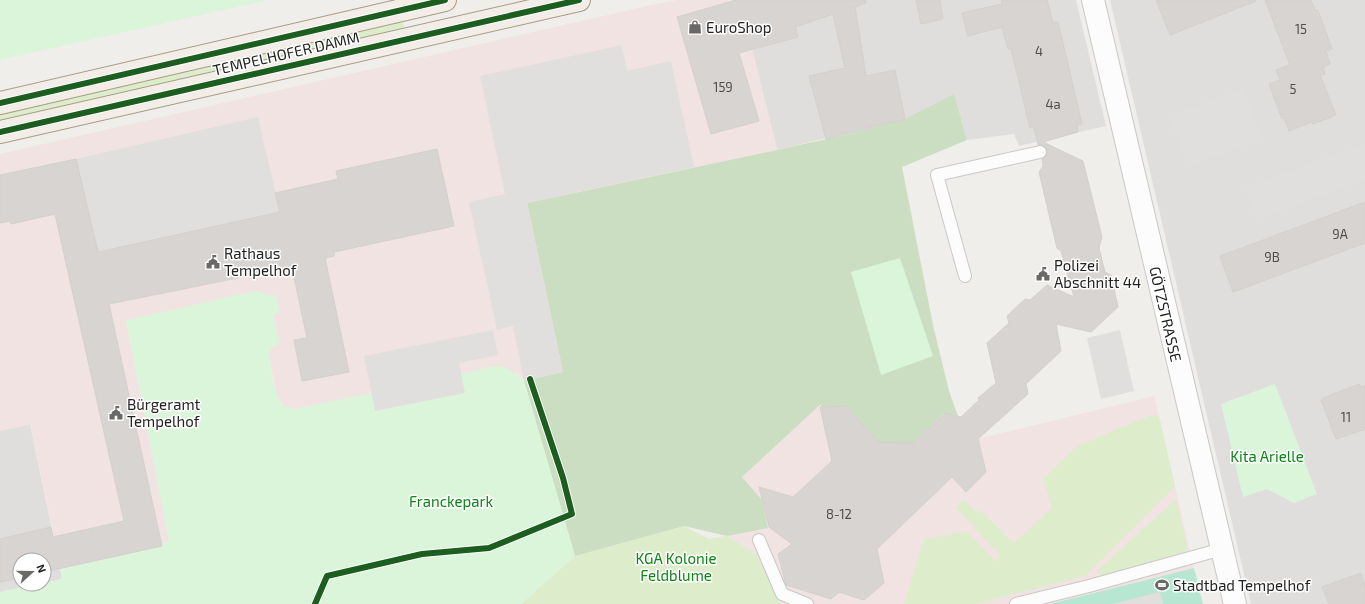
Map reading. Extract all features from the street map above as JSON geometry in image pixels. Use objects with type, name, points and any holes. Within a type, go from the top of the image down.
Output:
[{"type":"main road","name":"TEMPELHOFER DAMM","points":[[0,103],[445,0]]},
{"type":"main road","name":"TEMPELHOFER DAMM","points":[[0,132],[579,0]]},
{"type":"street","name":"GÖTZSTRASSE","points":[[1093,0],[1235,604]]},
{"type":"lane","points":[[965,276],[937,175],[1040,152]]},
{"type":"lane","points":[[760,540],[782,594],[807,604]]},
{"type":"lane","points":[[1016,604],[1089,586],[1222,549]]},
{"type":"shaded area","points":[[677,0],[737,0],[752,49],[777,150],[527,203],[563,372],[524,381],[517,373],[462,374],[295,409],[284,406],[277,396],[269,356],[271,347],[280,343],[273,315],[126,320],[169,541],[162,546],[61,569],[30,424],[0,431],[0,154]]},
{"type":"shaded area","points":[[737,0],[1076,0],[1106,126],[1019,146],[1014,134],[967,140],[954,95],[905,119],[777,150],[752,49]]},
{"type":"shaded area","points":[[1110,0],[1365,0],[1365,604],[1251,604]]},
{"type":"shaded area","points":[[622,45],[627,71],[671,61],[694,167],[527,203],[563,372],[524,381],[513,326],[497,330],[469,202],[505,194],[480,76]]},
{"type":"shaded area","points":[[1243,89],[1262,139],[1188,166],[1169,116]]},
{"type":"shaded area","points":[[258,117],[280,212],[98,252],[76,159]]},
{"type":"shaded area","points":[[1365,144],[1365,179],[1257,219],[1245,188]]},
{"type":"shaded area","points":[[493,330],[498,355],[459,363],[465,393],[375,411],[364,356]]},
{"type":"shaded area","points":[[1120,330],[1134,391],[1101,399],[1087,338]]},
{"type":"shaded area","points":[[1154,396],[1194,568],[1050,604],[721,604],[709,539],[768,527],[762,500],[742,477],[821,404],[845,406],[893,442],[901,454],[945,413],[956,415],[978,439]]},
{"type":"shaded area","points":[[30,424],[62,579],[52,581],[52,552],[12,552],[12,589],[0,592],[0,431]]},
{"type":"shaded area","points":[[1160,592],[1163,604],[1112,604]]},
{"type":"green space","points":[[0,0],[268,0],[0,60]]},
{"type":"green space","points":[[402,19],[404,28],[0,120],[0,114],[364,30]]},
{"type":"green space","points":[[954,94],[967,140],[902,167],[933,325],[949,391],[959,419],[956,415],[944,413],[901,455],[895,448],[893,442],[879,442],[845,406],[829,407],[821,410],[821,404],[742,477],[762,500],[768,528],[727,536],[684,526],[575,556],[524,381],[563,372],[527,203],[849,134],[905,119]]},
{"type":"green space","points":[[900,258],[933,356],[881,375],[851,272]]},
{"type":"green space","name":"Franckepark","points":[[256,291],[276,296],[280,313],[273,315],[280,343],[271,347],[270,359],[272,377],[280,401],[283,405],[295,409],[372,393],[375,411],[465,393],[461,374],[494,367],[508,369],[524,381],[575,556],[521,604],[0,604],[0,592],[12,589],[12,592],[52,592],[52,581],[62,579],[61,569],[162,546],[162,543],[169,541],[126,320]]},
{"type":"green space","name":"Kita Arielle","points":[[1275,384],[1317,494],[1294,503],[1267,489],[1243,497],[1221,404]]},
{"type":"green space","points":[[1150,416],[1159,416],[1175,486],[1085,576],[975,604],[904,604],[924,539],[967,532],[996,562],[1000,555],[955,507],[965,500],[975,511],[981,511],[1014,543],[1052,508],[1043,479],[1077,446]]},
{"type":"green space","points":[[1176,499],[1188,551],[1101,576],[1097,571]]},
{"type":"green space","name":"KGA Kolonie Feldblume","points":[[684,526],[709,539],[727,536],[757,555],[776,597],[782,604],[521,604],[575,556]]},
{"type":"green space","name":"Stadtbad Tempelhof","points":[[1194,568],[1203,604],[1050,604]]},
{"type":"building","points":[[736,0],[865,0],[866,3],[855,7],[866,76],[895,70],[905,119],[826,139],[809,76],[845,68],[833,14],[795,27],[798,37],[739,53],[759,121],[711,134],[677,17]]},
{"type":"building","points":[[916,0],[940,0],[943,19],[921,24]]},
{"type":"building","points":[[1001,0],[1047,0],[1053,23],[1058,22],[1082,124],[1077,125],[1078,132],[1043,142],[1083,161],[1102,237],[1099,248],[1105,272],[1111,275],[1118,307],[1091,332],[1056,324],[1061,351],[1026,384],[1028,394],[978,439],[986,472],[966,492],[952,477],[877,549],[884,583],[864,600],[839,592],[831,599],[786,585],[778,554],[792,544],[769,527],[759,487],[793,497],[832,461],[820,407],[845,406],[879,442],[913,443],[945,413],[961,417],[979,400],[978,398],[996,383],[987,343],[1009,323],[1007,316],[1025,299],[1030,300],[1047,285],[1074,297],[1061,251],[1057,248],[1039,172],[1043,166],[1042,159],[1047,155],[1047,150],[1043,145],[1038,145],[1034,127],[1030,128],[1011,49],[1008,49],[1002,27],[968,36],[962,13],[1002,4]]},
{"type":"building","points":[[1156,0],[1256,0],[1256,1],[1170,35]]},
{"type":"building","points":[[1265,0],[1311,0],[1315,10],[1318,10],[1332,49],[1326,51],[1330,64],[1323,67],[1325,74],[1320,75],[1336,115],[1289,131],[1284,118],[1282,119],[1269,84],[1280,80],[1276,70],[1290,65]]},
{"type":"building","points":[[437,149],[454,226],[334,252],[334,256],[325,258],[349,372],[302,381],[294,340],[307,338],[292,267],[109,304],[162,546],[52,570],[52,552],[12,552],[12,580],[0,582],[0,539],[51,527],[53,537],[124,521],[55,214],[11,224],[10,221],[0,223],[0,175],[76,159],[98,252],[280,212],[275,193],[338,179],[336,171]]},
{"type":"building","points":[[1365,202],[1365,243],[1233,292],[1220,256]]},
{"type":"building","points":[[1359,384],[1361,387],[1365,386],[1365,429],[1336,439],[1321,400]]},
{"type":"building","points":[[1361,573],[1365,586],[1365,604],[1329,604],[1322,587]]},
{"type":"cycle path","points":[[0,103],[445,0]]},
{"type":"cycle path","points":[[0,132],[579,0]]},
{"type":"cycle path","points":[[315,604],[327,576],[422,554],[489,548],[572,514],[563,478],[530,379]]},
{"type":"place","name":"EuroShop","points":[[695,27]]},
{"type":"place","name":"Rathaus Tempelhof","points":[[213,262]]},
{"type":"place","name":"Polizei Abschnitt 44","points":[[1043,274]]},
{"type":"place","name":"Bürgeramt Tempelhof","points":[[116,413]]},
{"type":"place","name":"Stadtbad Tempelhof","points":[[1162,585]]}]
